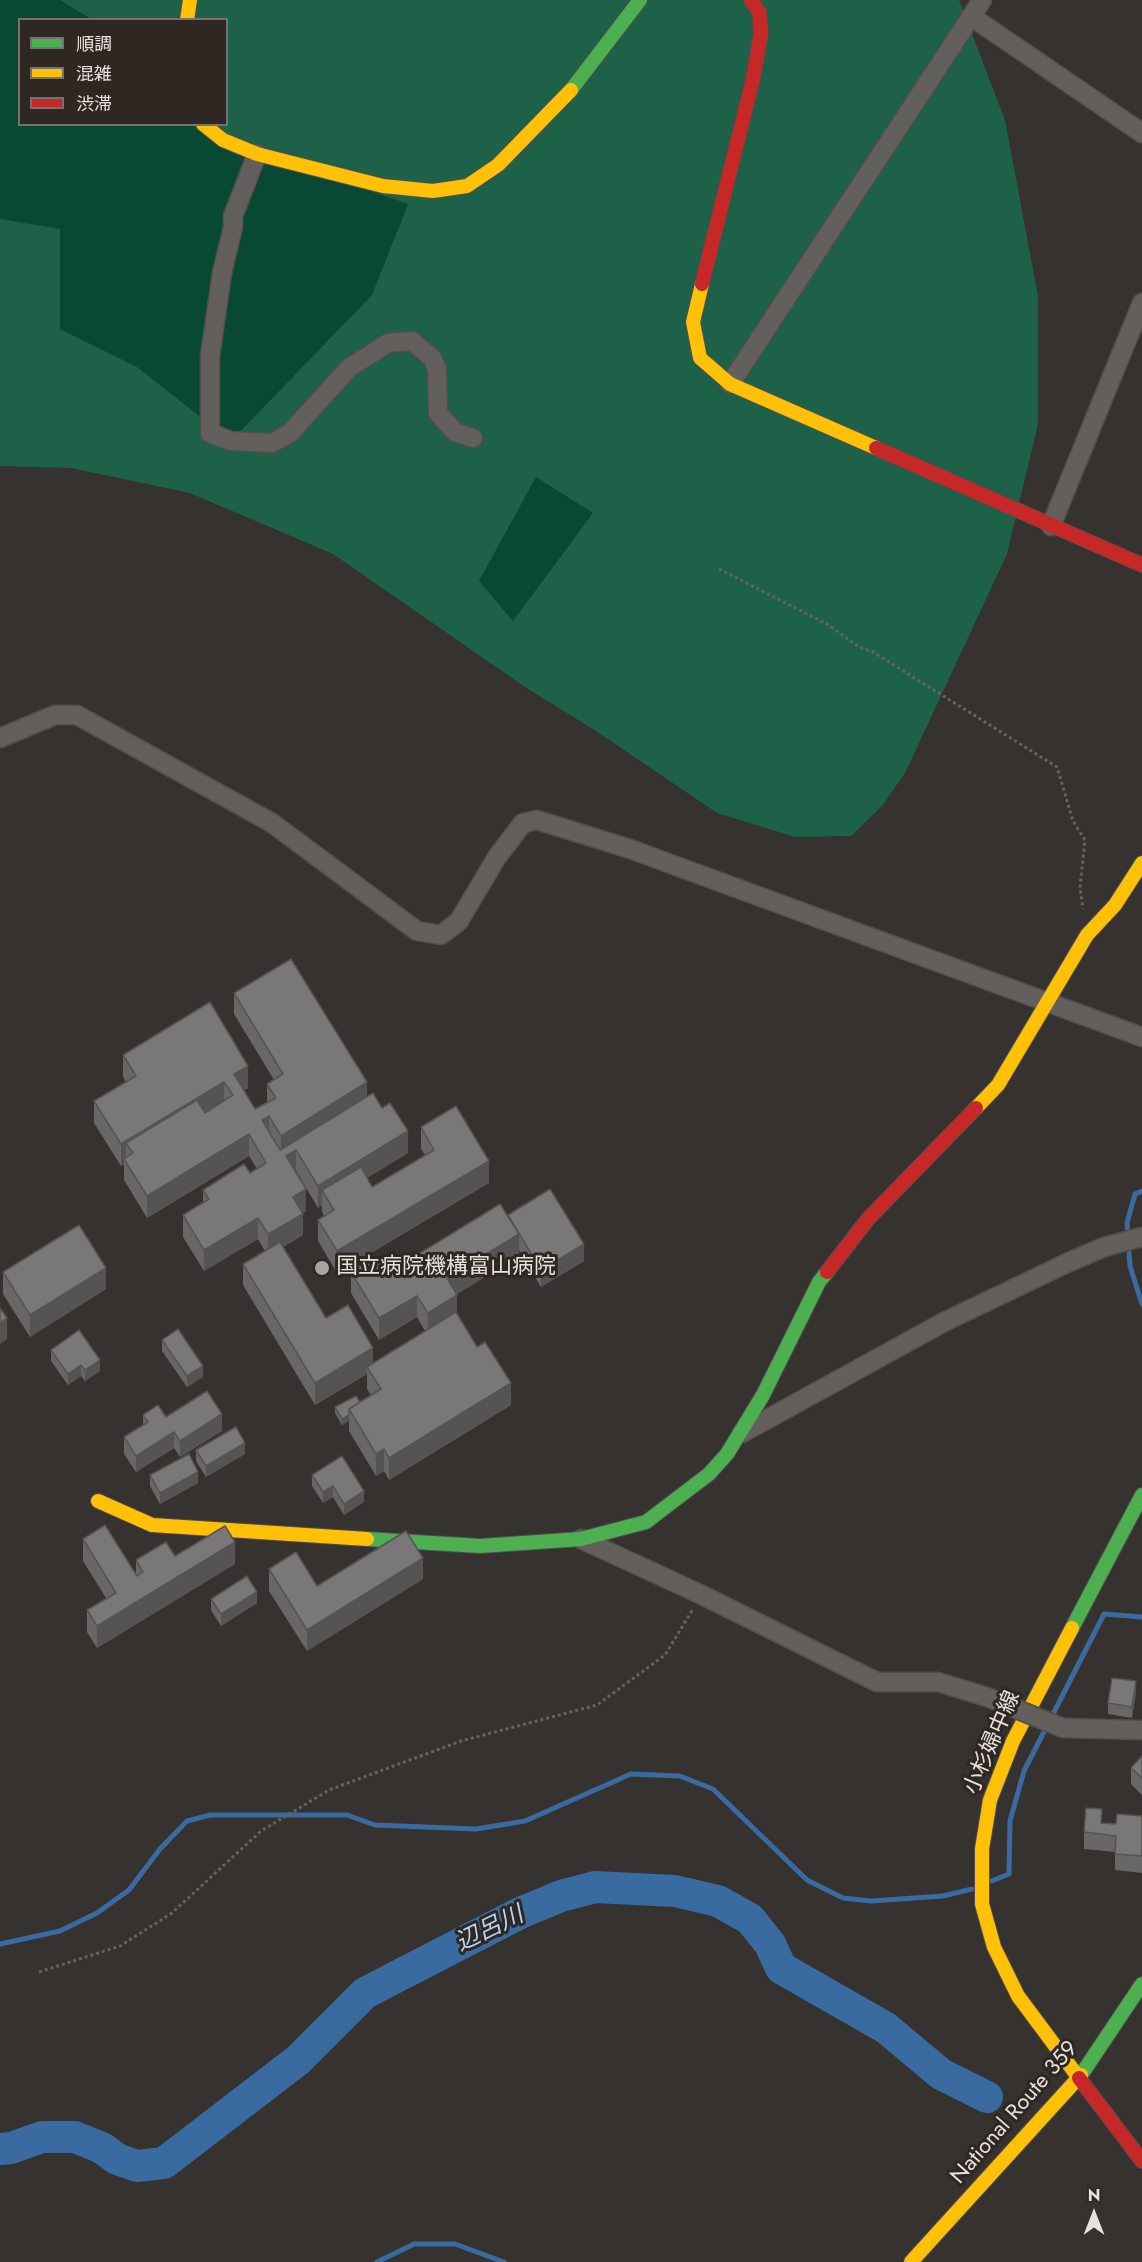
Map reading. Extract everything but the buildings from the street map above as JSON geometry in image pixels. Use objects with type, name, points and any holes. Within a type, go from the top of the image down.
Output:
[{"type":"main road","points":[[187,18],[190,0]]},
{"type":"main road","points":[[206,126],[224,140],[257,154],[383,186],[433,191],[467,186],[498,165],[575,86],[640,0]]},
{"type":"main road","points":[[751,0],[759,12],[761,33],[753,79],[693,322],[700,358],[730,384],[1142,565]]},
{"type":"main road","points":[[98,1501],[152,1525],[480,1545],[581,1539],[646,1522],[710,1474],[742,1433],[819,1282],[868,1219],[998,1085],[1087,935],[1115,905],[1142,862]]},
{"type":"main road","name":"小杉婦中線","points":[[1142,1495],[1012,1741],[990,1800],[982,1849],[982,1904],[994,1947],[1018,1996],[1142,2161]]},
{"type":"main road","name":"National Route 359","points":[[911,2262],[1079,2078],[1142,1984]]},
{"type":"street","points":[[730,384],[982,0]]},
{"type":"street","points":[[972,18],[1142,134]]},
{"type":"street","points":[[257,154],[233,216],[233,227],[222,273],[210,356],[210,433],[231,441],[272,443],[290,433],[349,368],[388,343],[412,341],[432,358],[437,369],[438,413],[455,432],[473,438]]},
{"type":"street","points":[[1051,526],[1142,303]]},
{"type":"street","points":[[0,738],[55,715],[77,715],[273,823],[417,931],[441,935],[459,921],[503,848],[524,823],[537,820],[630,849],[1142,1037]]},
{"type":"street","points":[[742,1433],[944,1322],[1104,1247],[1142,1237]]},
{"type":"street","points":[[581,1539],[702,1595],[877,1682],[938,1682],[987,1697],[1063,1728],[1142,1730]]},
{"type":"path","points":[[719,569],[827,624],[860,647],[873,652],[1057,766],[1073,820],[1085,840],[1080,888],[1087,935]]},
{"type":"path","points":[[39,1972],[120,1946],[172,1913],[261,1831],[329,1790],[461,1741],[597,1705],[665,1655],[702,1595]]},
{"type":"green space","points":[[0,0],[60,0],[89,18],[18,18],[18,126],[207,126],[224,140],[408,204],[372,295],[231,441],[137,367],[60,329],[60,229],[0,219]]},
{"type":"green space","points":[[60,0],[959,0],[1005,120],[1038,296],[1038,424],[1007,554],[905,773],[882,806],[851,836],[795,837],[717,813],[599,733],[525,687],[333,554],[190,493],[71,468],[0,466],[0,219],[60,229],[60,329],[137,367],[231,441],[372,295],[408,204],[223,140],[207,126],[228,126],[228,18],[89,18]],"holes":[[[536,477],[593,513],[513,621],[479,581]]]},
{"type":"green space","points":[[536,476],[593,513],[513,621],[479,581]]},
{"type":"waterway","points":[[1142,1191],[1135,1194],[1127,1223],[1130,1266],[1142,1304]]},
{"type":"waterway","points":[[992,1881],[1009,1874],[1010,1821],[1024,1771],[1104,1614],[1142,1617]]},
{"type":"waterway","points":[[0,1944],[60,1931],[97,1913],[129,1890],[160,1849],[187,1821],[210,1815],[347,1815],[375,1825],[476,1829],[525,1821],[631,1774],[680,1776],[713,1789],[807,1880],[843,1898],[871,1901],[943,1896],[972,1889]]},
{"type":"waterway","name":"辺呂川","points":[[0,2149],[11,2148],[42,2137],[75,2137],[102,2148],[117,2159],[137,2166],[164,2163],[298,2060],[365,1993],[520,1913],[561,1896],[595,1887],[675,1891],[718,1901],[750,1919],[770,1944],[781,1968],[886,2028],[941,2074],[987,2097]]},
{"type":"waterway","points":[[377,2262],[414,2244],[455,2244],[504,2262]]},
{"type":"traffic: fast","points":[[571,90],[640,0]]},
{"type":"traffic: fast","points":[[367,1539],[480,1546],[581,1539],[646,1522],[709,1474],[727,1454],[763,1395],[819,1282],[827,1272]]},
{"type":"traffic: fast","points":[[1072,1628],[1142,1495]]},
{"type":"traffic: fast","points":[[1081,2075],[1142,1984]]},
{"type":"traffic: slow","points":[[187,18],[190,0]]},
{"type":"traffic: slow","points":[[206,126],[223,140],[257,154],[383,186],[433,191],[467,186],[498,165],[571,90]]},
{"type":"traffic: slow","points":[[702,284],[693,322],[700,358],[730,384],[876,448]]},
{"type":"traffic: slow","points":[[976,1108],[998,1085],[1087,935],[1115,905],[1142,863]]},
{"type":"traffic: slow","points":[[98,1501],[152,1525],[367,1539]]},
{"type":"traffic: slow","points":[[1072,1628],[1013,1741],[990,1800],[982,1849],[982,1904],[994,1947],[1018,1996],[1079,2078]]},
{"type":"traffic: slow","points":[[911,2262],[1081,2075]]},
{"type":"traffic: jam","points":[[702,284],[753,79],[761,33],[759,12],[751,0]]},
{"type":"traffic: jam","points":[[876,448],[1142,565]]},
{"type":"traffic: jam","points":[[827,1272],[868,1219],[976,1108]]},
{"type":"traffic: jam","points":[[1079,2078],[1142,2161]]},
{"type":"place","name":"国立病院機構富山病院","points":[[322,1268]]}]
